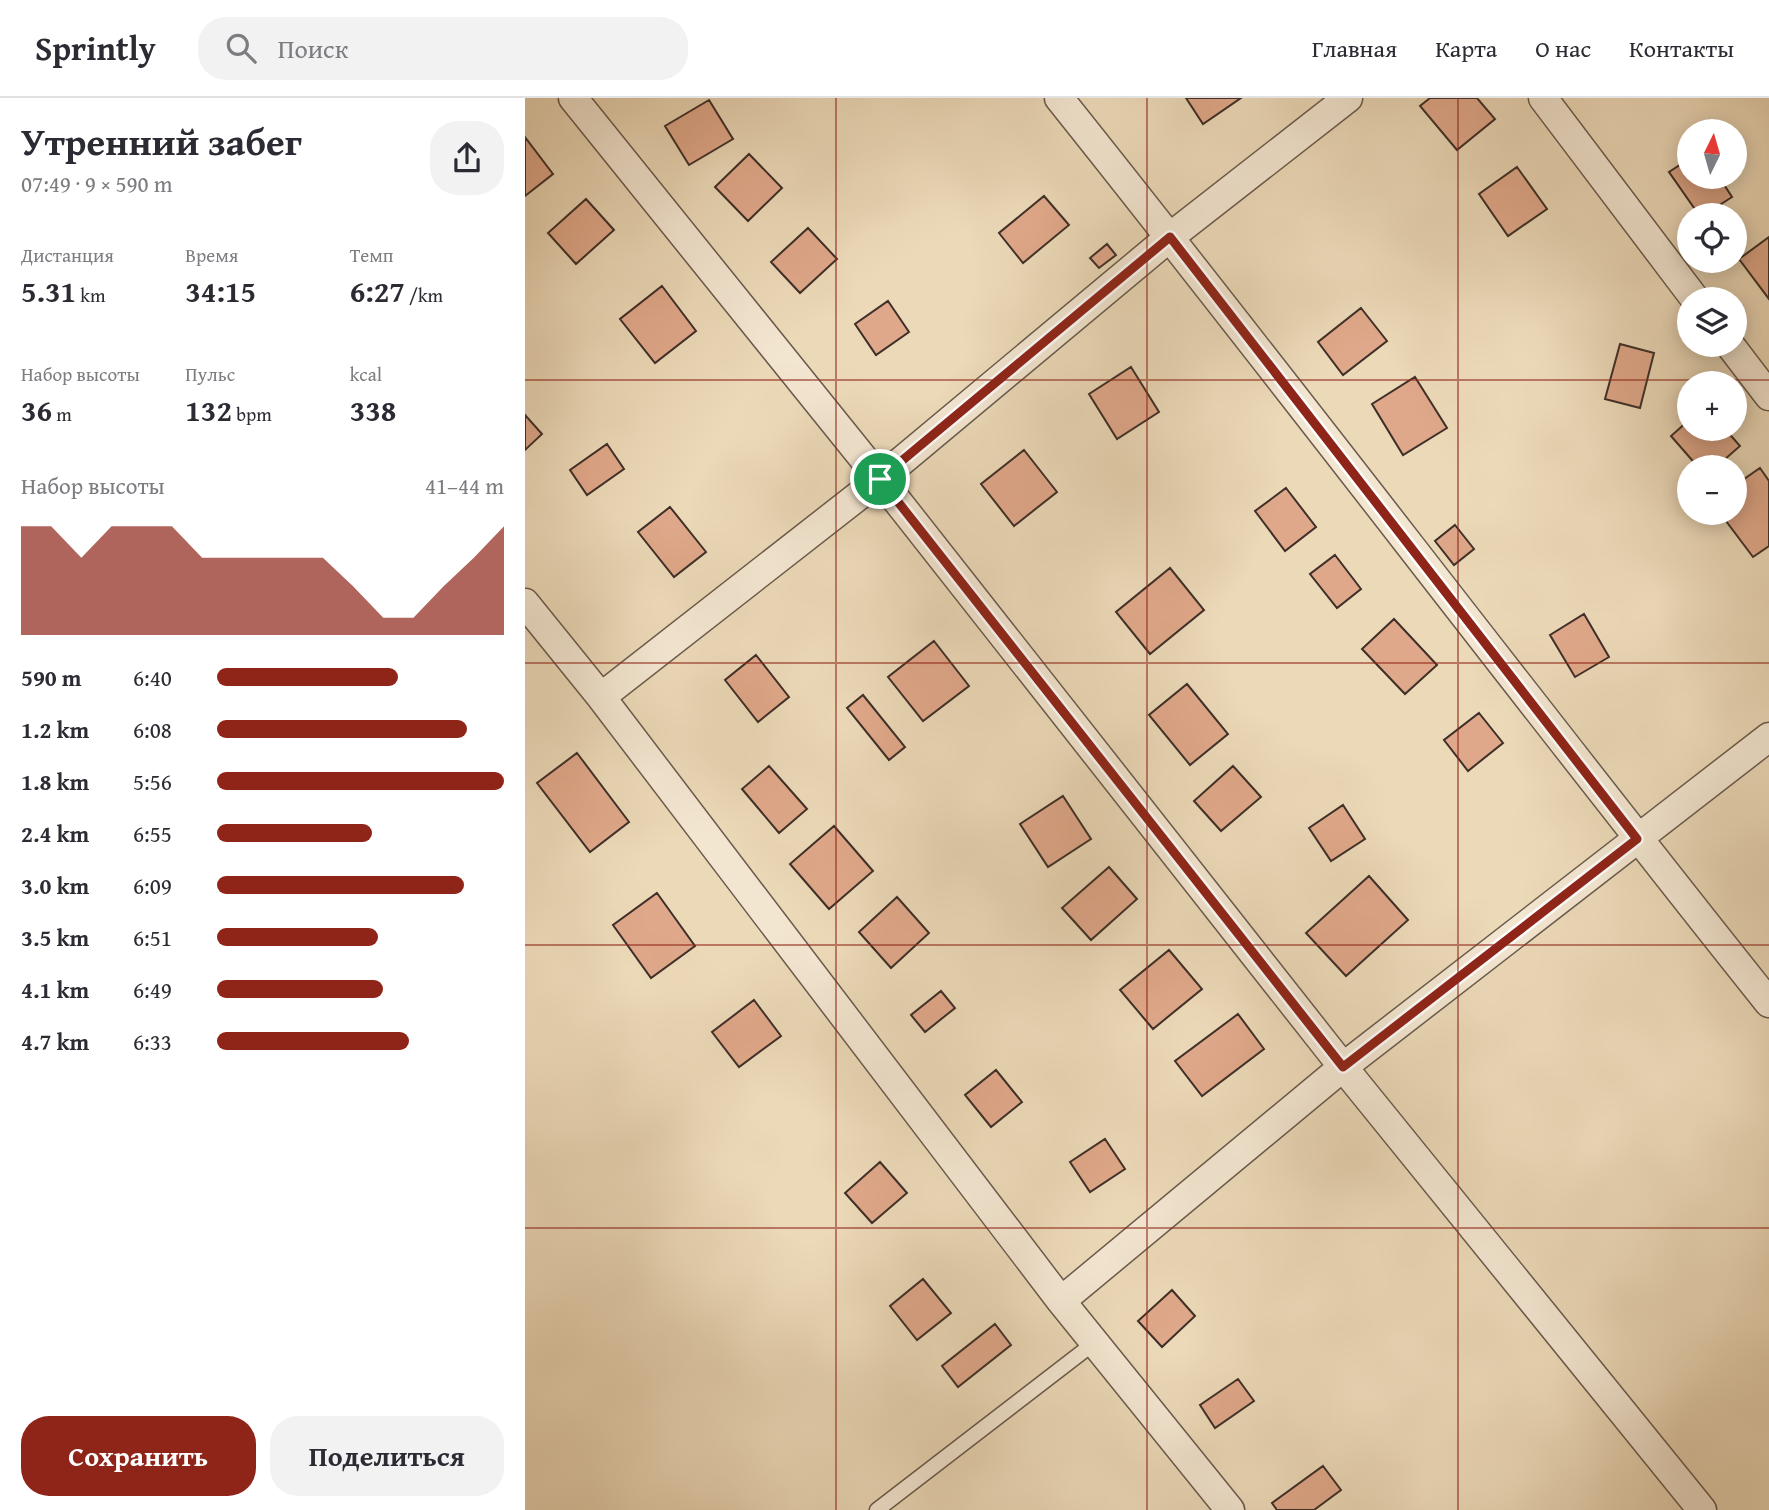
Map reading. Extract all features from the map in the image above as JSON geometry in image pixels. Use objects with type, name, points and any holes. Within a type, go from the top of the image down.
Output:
[{"type":"street","points":[[573,98],[880,479],[1343,1067],[1702,1510]]},
{"type":"street","points":[[1059,98],[1637,839],[1769,1003]]},
{"type":"street","points":[[601,697],[880,479],[1170,237],[1348,98]]},
{"type":"street","points":[[1543,98],[1686,287]]},
{"type":"street","points":[[1739,357],[1769,396]]},
{"type":"street","points":[[525,603],[601,697],[1061,1301],[1230,1510]]},
{"type":"street","points":[[1061,1301],[1343,1067],[1769,737]]},
{"type":"lane","points":[[877,1510],[1094,1343]]},
{"type":"building","points":[[1186,98],[1241,98],[1203,124]]},
{"type":"building","points":[[1430,98],[1477,98],[1495,119],[1457,150],[1420,106]]},
{"type":"building","points":[[709,100],[733,139],[689,165],[665,126]]},
{"type":"building","points":[[525,137],[553,174],[525,196]]},
{"type":"building","points":[[749,154],[782,188],[748,221],[715,187]]},
{"type":"building","points":[[1517,167],[1547,209],[1508,236],[1479,194]]},
{"type":"building","points":[[1677,167],[1677,183],[1669,172]]},
{"type":"building","points":[[1681,189],[1727,189],[1732,197],[1723,203],[1691,203]]},
{"type":"building","points":[[1044,196],[1069,225],[1023,263],[999,233]]},
{"type":"building","points":[[586,199],[614,230],[576,264],[548,233]]},
{"type":"building","points":[[808,228],[837,259],[800,293],[771,262]]},
{"type":"building","points":[[1769,237],[1769,299],[1747,270],[1747,253]]},
{"type":"building","points":[[1107,244],[1116,255],[1099,268],[1090,258]]},
{"type":"building","points":[[662,286],[696,331],[655,363],[620,319]]},
{"type":"building","points":[[888,301],[909,332],[876,355],[855,324]]},
{"type":"building","points":[[1361,308],[1387,341],[1343,375],[1318,342]]},
{"type":"building","points":[[1620,344],[1654,353],[1640,408],[1605,399]]},
{"type":"building","points":[[1131,367],[1159,412],[1117,439],[1089,394]]},
{"type":"building","points":[[1415,377],[1447,428],[1403,455],[1372,404]]},
{"type":"building","points":[[525,415],[542,434],[525,450]]},
{"type":"building","points":[[1677,431],[1677,441],[1736,441],[1740,446],[1730,455],[1688,455],[1671,436]]},
{"type":"building","points":[[607,444],[624,469],[587,495],[570,470]]},
{"type":"building","points":[[1024,450],[1057,492],[1014,526],[981,484]]},
{"type":"building","points":[[1760,468],[1769,481],[1769,546],[1753,557],[1729,525],[1747,525],[1747,477]]},
{"type":"building","points":[[1286,488],[1316,527],[1285,551],[1255,511]]},
{"type":"building","points":[[670,507],[706,552],[674,577],[638,532]]},
{"type":"building","points":[[1455,525],[1474,549],[1454,565],[1435,541]]},
{"type":"building","points":[[1335,555],[1361,589],[1337,608],[1310,574]]},
{"type":"building","points":[[1170,568],[1204,610],[1150,654],[1116,612]]},
{"type":"building","points":[[1584,614],[1609,657],[1575,677],[1550,635]]},
{"type":"building","points":[[1394,619],[1437,665],[1405,694],[1362,649]]},
{"type":"building","points":[[934,641],[969,686],[923,721],[888,677]]},
{"type":"building","points":[[756,655],[789,697],[758,722],[725,680]]},
{"type":"building","points":[[1187,684],[1228,734],[1190,765],[1149,715]]},
{"type":"building","points":[[863,695],[905,747],[889,760],[847,708]]},
{"type":"building","points":[[1479,713],[1503,743],[1468,771],[1444,740]]},
{"type":"building","points":[[577,753],[629,822],[590,852],[537,783]]},
{"type":"building","points":[[769,766],[807,809],[779,833],[742,789]]},
{"type":"building","points":[[1233,766],[1261,797],[1221,831],[1194,801]]},
{"type":"building","points":[[1063,796],[1091,839],[1048,867],[1020,824]]},
{"type":"building","points":[[1343,805],[1365,839],[1331,861],[1309,828]]},
{"type":"building","points":[[834,826],[873,871],[829,909],[790,864]]},
{"type":"building","points":[[1109,867],[1137,899],[1091,940],[1062,908]]},
{"type":"building","points":[[1369,876],[1408,920],[1346,976],[1306,933]]},
{"type":"building","points":[[657,893],[695,946],[651,978],[613,925]]},
{"type":"building","points":[[897,897],[929,933],[891,968],[859,932]]},
{"type":"building","points":[[1169,950],[1202,989],[1153,1029],[1120,990]]},
{"type":"building","points":[[941,991],[955,1008],[925,1032],[911,1015]]},
{"type":"building","points":[[754,1000],[781,1036],[739,1067],[712,1032]]},
{"type":"building","points":[[1238,1014],[1264,1049],[1202,1096],[1175,1061]]},
{"type":"building","points":[[996,1070],[1022,1102],[991,1127],[965,1095]]},
{"type":"building","points":[[1105,1139],[1125,1169],[1090,1192],[1070,1162]]},
{"type":"building","points":[[880,1162],[907,1193],[872,1223],[845,1193]]},
{"type":"building","points":[[923,1279],[951,1313],[917,1340],[890,1306]]},
{"type":"building","points":[[1172,1290],[1195,1316],[1162,1347],[1138,1321]]},
{"type":"building","points":[[995,1324],[1011,1345],[958,1387],[942,1366]]},
{"type":"building","points":[[1238,1379],[1254,1401],[1215,1428],[1200,1405]]},
{"type":"building","points":[[1323,1466],[1341,1490],[1314,1510],[1277,1510],[1272,1503]]},
{"type":"route","points":[[1170,237],[1637,839],[1343,1067],[880,479],[1170,237]]}]
